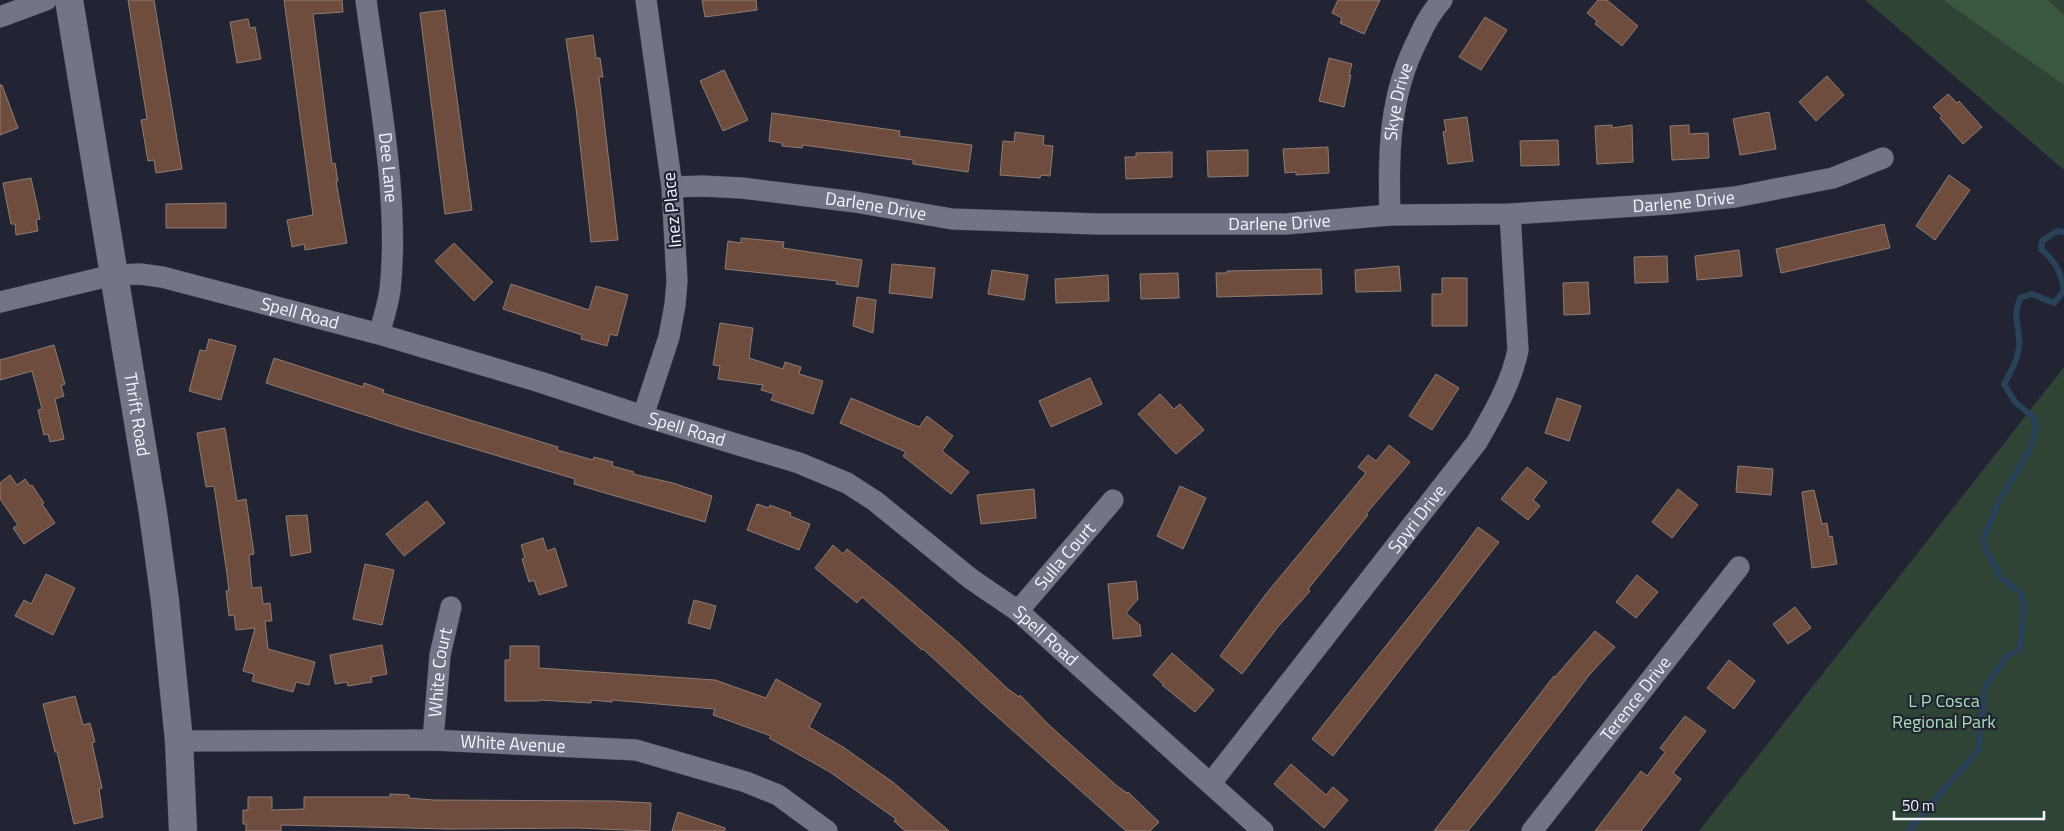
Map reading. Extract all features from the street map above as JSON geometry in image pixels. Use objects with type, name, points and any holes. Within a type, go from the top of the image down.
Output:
[{"type":"street","points":[[0,17],[46,0]]},
{"type":"street","name":"Thrift Road","points":[[69,0],[153,513],[165,602],[184,831]]},
{"type":"street","name":"Dee Lane","points":[[366,0],[387,160],[393,238],[390,293],[379,334]]},
{"type":"street","name":"Inez Place","points":[[643,416],[662,362],[675,305],[677,282],[672,187],[646,0]]},
{"type":"street","name":"Skye Drive","points":[[1390,215],[1390,139],[1395,100],[1402,72],[1411,51],[1442,0]]},
{"type":"street","name":"Darlene Drive","points":[[672,187],[742,188],[855,202],[952,219],[1098,224],[1286,224],[1390,215],[1510,214],[1668,204],[1735,197],[1833,178],[1883,158]]},
{"type":"street","name":"Spyri Drive","points":[[1211,783],[1477,442],[1507,388],[1514,370],[1518,350],[1510,214]]},
{"type":"street","name":"Spell Road","points":[[0,302],[113,275],[140,274],[162,277],[379,334],[540,382],[643,416],[799,463],[847,483],[875,501],[971,580],[1018,611],[1263,831]]},
{"type":"street","name":"Sulla Court","points":[[1018,611],[1113,500]]},
{"type":"street","name":"Terence Drive","points":[[1532,831],[1740,567]]},
{"type":"street","name":"White Court","points":[[433,740],[440,655],[451,607]]},
{"type":"street","name":"White Avenue","points":[[178,741],[433,740],[636,750],[746,782],[778,795],[828,831]]},
{"type":"green space","points":[[1865,0],[2064,0],[2064,170]]},
{"type":"green space","points":[[1943,0],[2048,0],[2064,15],[2064,85]]},
{"type":"green space","name":"L P Cosca Regional Park","points":[[2064,367],[2064,831],[1699,831]]},
{"type":"building","points":[[128,0],[154,0],[182,169],[156,173],[154,160],[148,161],[141,120],[147,119]]},
{"type":"building","points":[[284,0],[342,0],[343,12],[313,14],[332,164],[335,163],[338,181],[336,181],[347,243],[305,250],[304,244],[292,247],[287,220],[313,215]]},
{"type":"building","points":[[702,0],[756,0],[757,10],[705,17]]},
{"type":"building","points":[[1338,0],[1380,0],[1364,34],[1340,23],[1342,18],[1332,13]]},
{"type":"building","points":[[1598,0],[1607,0],[1638,26],[1622,46],[1595,24],[1597,21],[1587,13]]},
{"type":"building","points":[[445,10],[472,210],[445,214],[420,13]]},
{"type":"building","points":[[1485,17],[1507,30],[1481,70],[1459,57]]},
{"type":"building","points":[[248,19],[250,28],[255,27],[261,59],[237,63],[230,22]]},
{"type":"building","points":[[593,35],[596,58],[600,58],[603,77],[599,77],[618,240],[591,242],[566,39]]},
{"type":"building","points":[[1329,58],[1352,64],[1344,107],[1319,101]]},
{"type":"building","points":[[724,70],[748,120],[723,131],[700,81]]},
{"type":"building","points":[[1827,76],[1844,95],[1816,121],[1799,102]]},
{"type":"building","points":[[0,85],[2,85],[18,128],[0,135]]},
{"type":"building","points":[[1948,94],[1957,103],[1959,101],[1982,127],[1963,144],[1933,107]]},
{"type":"building","points":[[1769,112],[1776,149],[1740,155],[1733,119]]},
{"type":"building","points":[[772,113],[900,131],[899,136],[972,145],[968,172],[913,164],[913,160],[803,145],[802,148],[782,146],[782,143],[769,141]]},
{"type":"building","points":[[1467,117],[1473,161],[1448,164],[1443,132],[1446,131],[1444,120]]},
{"type":"building","points":[[1612,125],[1612,128],[1632,125],[1633,162],[1597,164],[1595,126]]},
{"type":"building","points":[[1689,125],[1689,134],[1708,133],[1709,158],[1672,160],[1670,126]]},
{"type":"building","points":[[1015,132],[1044,136],[1043,145],[1053,146],[1050,176],[1041,175],[1040,178],[1000,175],[1003,141],[1014,142]]},
{"type":"building","points":[[1558,140],[1559,165],[1521,166],[1520,141]]},
{"type":"building","points":[[1328,147],[1329,173],[1296,175],[1296,172],[1285,173],[1283,149]]},
{"type":"building","points":[[1248,150],[1248,176],[1208,177],[1207,151]]},
{"type":"building","points":[[1172,152],[1172,177],[1126,179],[1125,157],[1136,157],[1136,153]]},
{"type":"building","points":[[1949,175],[1970,190],[1935,240],[1916,226]]},
{"type":"building","points":[[31,178],[40,219],[36,220],[38,231],[16,235],[15,224],[11,224],[3,183]]},
{"type":"building","points":[[226,203],[226,228],[166,228],[166,204]]},
{"type":"building","points":[[1884,224],[1890,248],[1781,273],[1776,249]]},
{"type":"building","points":[[741,238],[784,242],[783,248],[862,260],[858,287],[836,284],[837,281],[725,269],[728,241],[741,243]]},
{"type":"building","points":[[454,243],[493,282],[474,301],[435,261]]},
{"type":"building","points":[[1739,250],[1742,276],[1697,280],[1695,256]]},
{"type":"building","points":[[1667,256],[1668,282],[1635,283],[1634,257]]},
{"type":"building","points":[[892,264],[935,268],[932,298],[889,293]]},
{"type":"building","points":[[1399,266],[1401,291],[1356,292],[1355,270]]},
{"type":"building","points":[[1321,269],[1322,294],[1217,297],[1216,273],[1227,273],[1227,271]]},
{"type":"building","points":[[992,270],[1028,275],[1024,300],[988,294]]},
{"type":"building","points":[[1178,273],[1179,298],[1141,299],[1140,274]]},
{"type":"building","points":[[1108,275],[1109,301],[1056,303],[1055,279]]},
{"type":"building","points":[[1442,278],[1467,278],[1467,326],[1432,326],[1432,294],[1442,294]]},
{"type":"building","points":[[1588,282],[1590,314],[1564,315],[1563,283]]},
{"type":"building","points":[[511,284],[589,310],[596,286],[628,295],[617,336],[610,334],[607,346],[581,339],[582,335],[503,309]]},
{"type":"building","points":[[857,297],[876,300],[873,333],[853,326]]},
{"type":"building","points":[[720,323],[753,328],[749,358],[783,369],[785,362],[801,367],[799,374],[823,381],[813,414],[771,400],[774,394],[761,390],[763,385],[718,379],[720,366],[713,365]]},
{"type":"building","points":[[209,339],[236,346],[221,400],[189,391],[200,350],[206,351]]},
{"type":"building","points":[[54,345],[65,384],[61,386],[64,396],[55,399],[64,439],[50,442],[48,434],[44,435],[38,410],[42,409],[32,371],[0,380],[0,360]]},
{"type":"building","points":[[274,358],[363,387],[364,383],[384,390],[383,393],[558,447],[557,450],[593,460],[594,457],[613,462],[612,466],[634,472],[633,474],[673,483],[712,496],[705,522],[574,484],[575,479],[408,429],[266,383]]},
{"type":"building","points":[[1436,374],[1459,388],[1432,430],[1409,416]]},
{"type":"building","points":[[1090,378],[1102,404],[1051,427],[1039,401]]},
{"type":"building","points":[[1160,394],[1174,409],[1180,404],[1204,430],[1176,454],[1138,414]]},
{"type":"building","points":[[851,398],[919,427],[927,416],[953,436],[942,451],[969,472],[951,494],[903,456],[906,452],[840,423]]},
{"type":"building","points":[[1557,398],[1581,406],[1569,441],[1545,433]]},
{"type":"building","points":[[225,428],[237,501],[246,499],[254,554],[249,555],[252,588],[261,587],[263,604],[270,603],[272,621],[265,621],[268,649],[315,662],[309,685],[296,682],[293,692],[252,681],[254,674],[243,671],[255,628],[236,630],[234,615],[229,616],[226,591],[229,591],[214,486],[206,487],[197,433]]},
{"type":"building","points":[[1389,445],[1410,462],[1366,514],[1368,515],[1308,589],[1310,591],[1277,628],[1242,674],[1220,656],[1266,594],[1366,473],[1358,467],[1368,455],[1376,461]]},
{"type":"building","points":[[1738,466],[1773,469],[1771,495],[1736,492]]},
{"type":"building","points":[[1527,467],[1547,482],[1533,500],[1540,506],[1528,520],[1501,499]]},
{"type":"building","points":[[10,475],[17,485],[25,479],[30,486],[32,485],[55,523],[24,544],[13,528],[18,525],[0,499],[0,483]]},
{"type":"building","points":[[1180,486],[1206,498],[1183,549],[1157,536]]},
{"type":"building","points":[[1034,489],[1036,518],[981,524],[977,495]]},
{"type":"building","points":[[1678,489],[1698,505],[1672,538],[1652,522]]},
{"type":"building","points":[[1814,490],[1822,524],[1827,523],[1829,537],[1832,536],[1837,564],[1812,568],[1802,492]]},
{"type":"building","points":[[427,501],[445,523],[404,556],[386,534]]},
{"type":"building","points":[[757,504],[769,508],[770,505],[791,513],[790,516],[810,524],[799,550],[747,530]]},
{"type":"building","points":[[307,515],[311,552],[291,556],[286,516]]},
{"type":"building","points":[[1478,527],[1499,542],[1333,756],[1312,739],[1440,578]]},
{"type":"building","points":[[543,538],[547,551],[555,548],[567,586],[539,595],[534,580],[529,582],[522,559],[525,558],[521,545]]},
{"type":"building","points":[[833,545],[843,554],[847,549],[894,587],[959,643],[1008,689],[1019,697],[1020,695],[1050,726],[1117,786],[1128,792],[1159,822],[1150,831],[1126,831],[923,649],[862,597],[857,603],[815,568]]},
{"type":"building","points":[[365,564],[394,570],[382,625],[353,619]]},
{"type":"building","points":[[46,574],[75,588],[53,635],[15,616],[24,600],[31,604]]},
{"type":"building","points":[[1637,575],[1658,592],[1636,618],[1616,602]]},
{"type":"building","points":[[1136,581],[1138,599],[1126,613],[1140,625],[1141,636],[1113,639],[1108,584]]},
{"type":"building","points":[[694,600],[716,606],[710,629],[688,623]]},
{"type":"building","points":[[1795,607],[1811,628],[1788,644],[1773,624]]},
{"type":"building","points":[[1595,631],[1615,647],[1590,674],[1498,794],[1468,831],[1434,831],[1554,676]]},
{"type":"building","points":[[382,645],[387,674],[371,677],[372,682],[348,686],[347,682],[335,684],[330,655]]},
{"type":"building","points":[[510,646],[539,646],[539,668],[715,680],[766,698],[776,679],[821,704],[809,727],[843,747],[894,783],[949,831],[905,831],[894,821],[896,819],[830,772],[769,738],[771,736],[713,715],[715,709],[612,700],[612,702],[591,700],[591,703],[539,700],[505,701],[505,660],[510,660]]},
{"type":"building","points":[[1172,653],[1214,690],[1195,712],[1162,685],[1153,675]]},
{"type":"building","points":[[1729,660],[1755,681],[1734,709],[1707,688]]},
{"type":"building","points":[[75,696],[83,725],[90,723],[95,742],[92,743],[102,788],[99,789],[103,817],[74,824],[57,752],[55,752],[43,704]]},
{"type":"building","points":[[1685,716],[1706,731],[1673,773],[1681,779],[1641,831],[1595,831],[1641,771],[1647,776],[1665,752],[1660,748]]},
{"type":"building","points":[[1291,764],[1326,795],[1333,787],[1348,800],[1324,828],[1274,784]]},
{"type":"building","points":[[390,794],[409,795],[409,798],[433,800],[651,803],[650,831],[578,828],[450,829],[281,825],[281,831],[246,831],[246,824],[243,824],[243,810],[248,810],[248,797],[272,797],[272,810],[304,809],[304,797],[390,797]]},
{"type":"building","points":[[678,812],[725,828],[725,831],[672,831]]},
{"type":"waterway","points":[[1908,831],[1978,750],[1985,687],[2006,657],[2020,649],[2024,610],[2021,593],[2001,578],[1982,542],[1999,501],[2030,449],[2035,433],[2035,419],[2015,402],[2004,384],[2013,368],[2018,352],[2019,340],[2016,315],[2018,305],[2020,298],[2032,294],[2054,303],[2064,291],[2057,268],[2041,249],[2042,241],[2057,231],[2064,232]]}]
